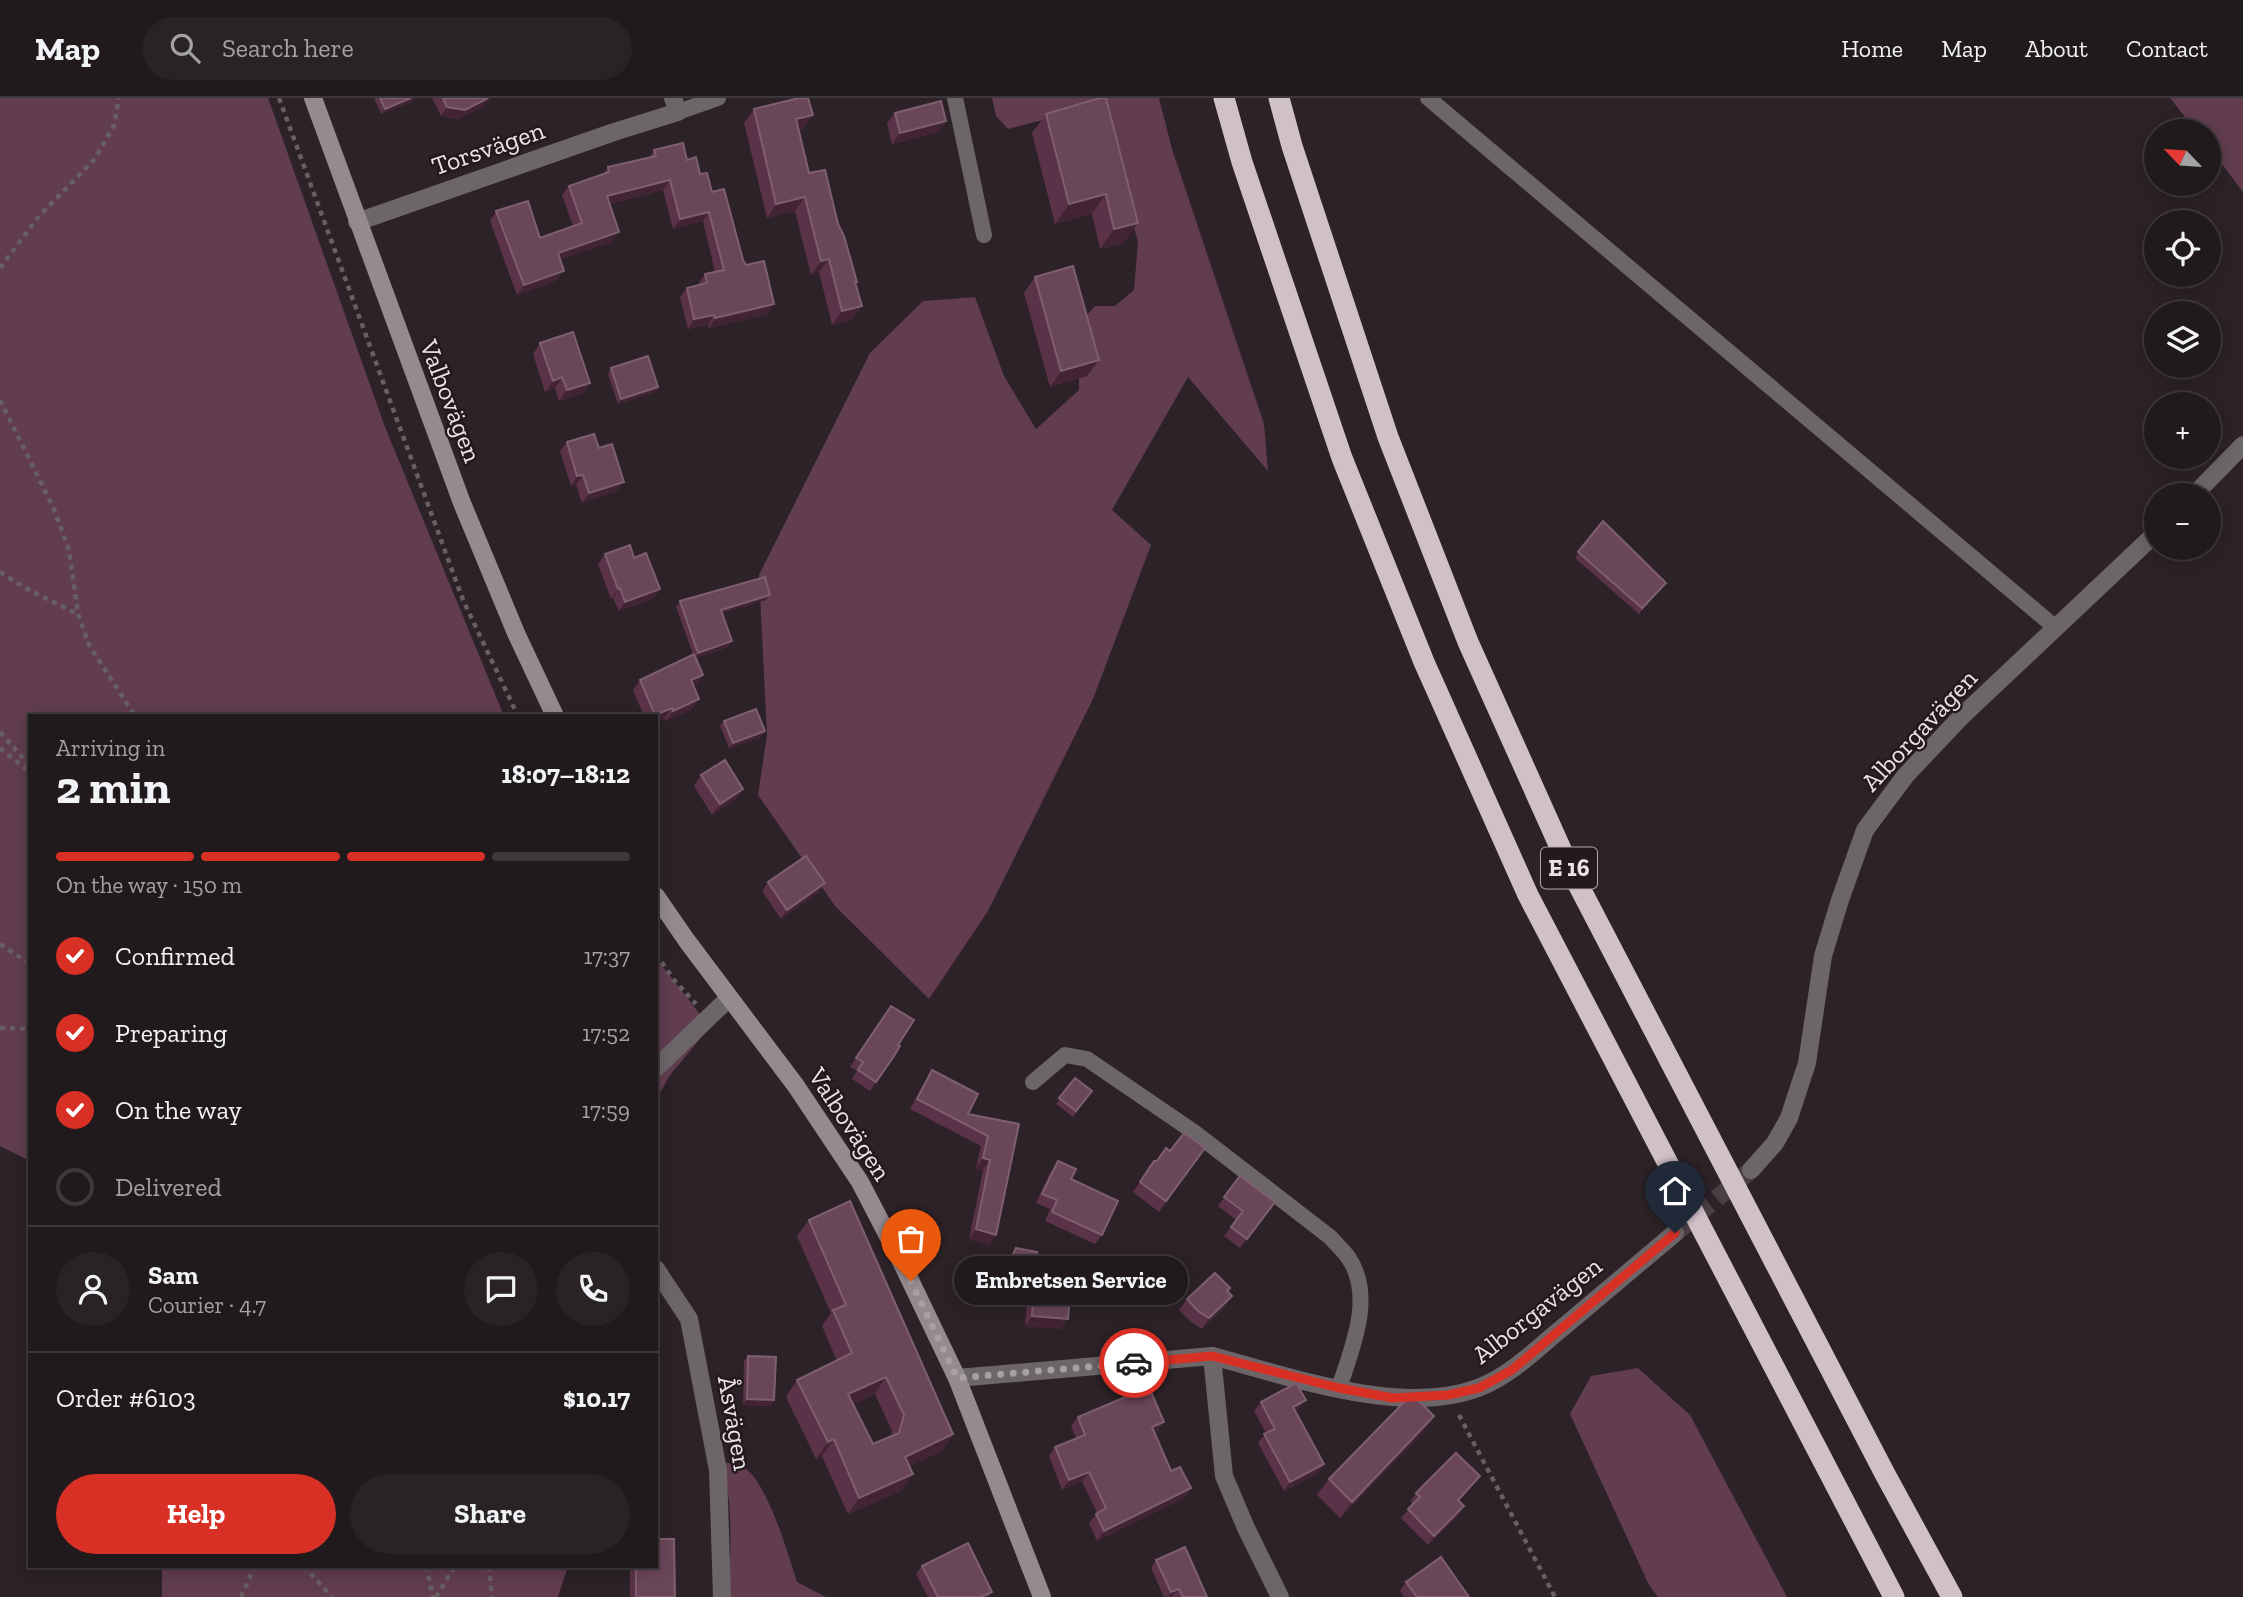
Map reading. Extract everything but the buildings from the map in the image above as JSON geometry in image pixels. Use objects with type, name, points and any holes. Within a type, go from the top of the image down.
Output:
[{"type":"highway","name":"E 16","points":[[1224,98],[1242,162],[1342,458],[1424,662],[1506,846],[1541,920],[1894,1597]]},
{"type":"highway","name":"E 16","points":[[1279,98],[1292,146],[1388,438],[1468,642],[1563,855],[1885,1474],[1952,1597]]},
{"type":"main road","name":"Valbovägen","points":[[313,98],[462,503],[516,633],[554,714]]},
{"type":"main road","name":"Valbovägen","points":[[658,898],[796,1086],[860,1182],[957,1378],[1042,1597]]},
{"type":"street","name":"Torsvägen","points":[[357,222],[614,132],[675,105]]},
{"type":"street","points":[[2205,483],[2243,445]]},
{"type":"street","name":"Alborgavägen","points":[[1751,1170],[1775,1143],[1792,1107],[1807,1063],[1823,956],[1865,830],[1906,775],[1961,717],[2144,544]]},
{"type":"street","points":[[658,1066],[729,998]]},
{"type":"street","name":"Alborgavägen","points":[[957,1378],[1212,1356],[1339,1388],[1393,1398],[1448,1395],[1479,1388],[1512,1370],[1675,1233]]},
{"type":"street","name":"Åsvägen","points":[[658,1272],[689,1319],[718,1470],[722,1597]]},
{"type":"street","points":[[1212,1356],[1224,1476],[1280,1597]]},
{"type":"lane","name":"Torsvägen","points":[[675,105],[718,98]]},
{"type":"lane","points":[[955,98],[985,235]]},
{"type":"lane","points":[[1428,98],[2056,628]]},
{"type":"lane","points":[[1033,1082],[1065,1055],[1087,1059],[1194,1132],[1330,1237],[1349,1258],[1359,1279],[1360,1306],[1356,1335],[1339,1388]]},
{"type":"path","points":[[0,268],[39,216],[96,159],[114,125],[119,98]]},
{"type":"path","points":[[279,98],[463,600],[517,714]]},
{"type":"path","points":[[0,400],[53,507],[69,550],[78,614],[89,645],[134,714]]},
{"type":"path","points":[[0,572],[25,589],[78,614]]},
{"type":"path","points":[[0,732],[28,764]]},
{"type":"path","points":[[0,748],[28,770]]},
{"type":"path","points":[[0,944],[28,963]]},
{"type":"path","points":[[658,957],[674,980],[710,1018]]},
{"type":"path","points":[[0,1028],[28,1029]]},
{"type":"path","points":[[1448,1395],[1555,1597]]},
{"type":"path","points":[[241,1597],[254,1568]]},
{"type":"path","points":[[306,1568],[332,1597]]},
{"type":"path","points":[[427,1568],[435,1597]]},
{"type":"path","points":[[435,1597],[454,1568]]},
{"type":"path","points":[[489,1568],[492,1597]]},
{"type":"shaded area","points":[[0,98],[268,98],[385,427],[503,714],[28,714],[28,1160],[0,1146]]},
{"type":"shaded area","points":[[992,98],[1159,98],[1172,149],[1264,424],[1268,471],[1188,377],[1112,510],[1151,545],[1093,699],[988,911],[929,999],[835,906],[758,795],[767,735],[759,575],[870,353],[923,301],[975,297],[1004,376],[1036,429],[1079,390],[1078,325],[1095,306],[1115,306],[1134,290],[1138,241],[1095,106],[1008,129],[996,116]]},
{"type":"shaded area","points":[[2170,98],[2243,98],[2243,192],[2221,163],[2221,119],[2187,119]]},
{"type":"shaded area","points":[[658,961],[710,1027],[670,1075],[658,1096]]},
{"type":"shaded area","points":[[1638,1368],[1690,1415],[1787,1597],[1658,1597],[1649,1585],[1570,1414],[1591,1376]]},
{"type":"shaded area","points":[[722,1463],[738,1464],[758,1482],[775,1516],[797,1582],[826,1597],[729,1597],[730,1512]]},
{"type":"shaded area","points":[[162,1568],[567,1568],[558,1597],[162,1597]]},
{"type":"tunnel","points":[[1675,1233],[1751,1170]]},
{"type":"way so far","points":[[911,1281],[957,1378],[1134,1363]]},
{"type":"place","name":"Embretsen Service","points":[[911,1281]]},
{"type":"route","points":[[1134,1363],[1212,1356],[1339,1388],[1393,1398],[1448,1395],[1479,1388],[1512,1370],[1675,1233]]}]
